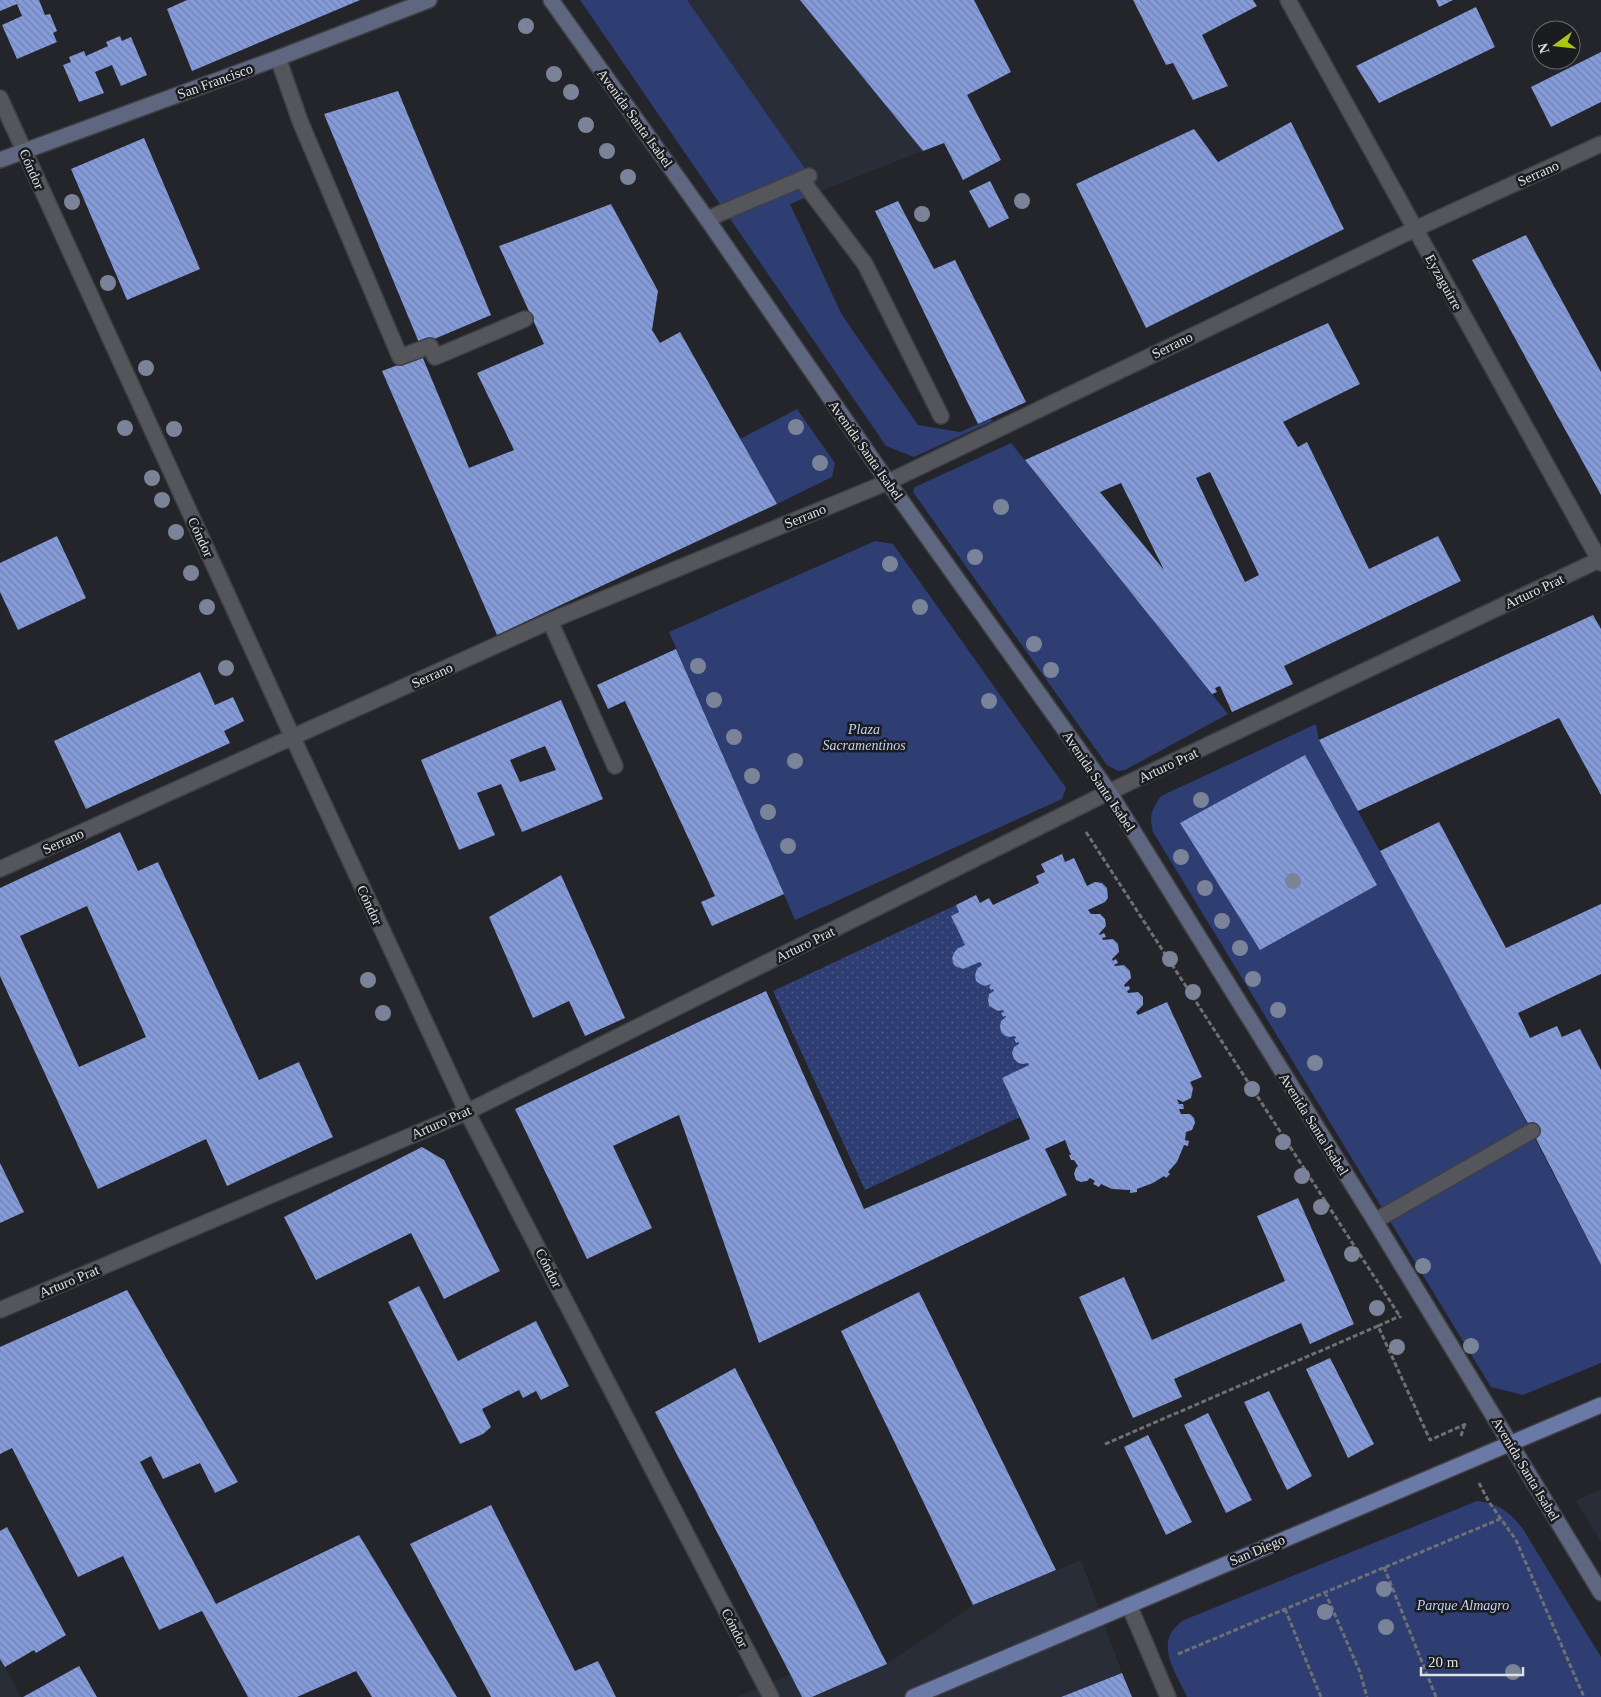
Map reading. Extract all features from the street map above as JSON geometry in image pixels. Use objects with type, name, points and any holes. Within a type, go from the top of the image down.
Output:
[{"type":"main road","name":"San Francisco","points":[[0,160],[278,58],[429,0]]},
{"type":"main road","name":"Avenida Santa Isabel","points":[[551,0],[707,219],[888,482],[1109,792],[1375,1221],[1601,1593]]},
{"type":"main road","name":"San Diego","points":[[913,1697],[1601,1405]]},
{"type":"street","name":"Eyzaguirre","points":[[1288,0],[1600,560]]},
{"type":"street","points":[[278,58],[300,121],[400,357],[430,346],[435,357],[525,319]]},
{"type":"street","name":"Cóndor","points":[[0,98],[293,738],[467,1112],[771,1697]]},
{"type":"street","name":"Serrano","points":[[0,869],[550,622],[888,482],[1415,229],[1601,144]]},
{"type":"street","points":[[707,219],[806,177],[864,264],[941,416]]},
{"type":"street","name":"Arturo Prat","points":[[0,1310],[467,1112],[1109,792],[1600,560]]},
{"type":"street","points":[[550,622],[615,766]]},
{"type":"street","points":[[1375,1221],[1532,1131]]},
{"type":"street","points":[[1129,1605],[1168,1697]]},
{"type":"path","points":[[1072,811],[1405,1325]]},
{"type":"path","points":[[1105,1444],[1400,1316]]},
{"type":"path","points":[[1378,1326],[1430,1440],[1466,1424]]},
{"type":"path","points":[[1461,1416],[1466,1424]]},
{"type":"path","points":[[1466,1424],[1458,1444],[1489,1502],[1516,1540],[1584,1697]]},
{"type":"path","points":[[1154,1664],[1500,1519]]},
{"type":"path","points":[[1384,1567],[1436,1697]]},
{"type":"path","points":[[1325,1592],[1360,1672],[1367,1697]]},
{"type":"path","points":[[1285,1610],[1321,1697]]},
{"type":"shaded area","points":[[687,0],[919,0],[1001,160],[963,180],[943,143],[821,191]]},
{"type":"shaded area","points":[[1601,1489],[1601,1542],[1576,1501]]},
{"type":"shaded area","points":[[1081,1560],[1122,1673],[1060,1697],[812,1697],[887,1664],[973,1605]]},
{"type":"shaded area","points":[[0,1659],[5,1667],[21,1697],[0,1697]]},
{"type":"shaded area","points":[[791,1674],[802,1697],[737,1697]]},
{"type":"green space","points":[[580,0],[687,0],[821,191],[790,204],[842,315],[918,425],[960,432],[990,419],[993,421],[914,457],[886,446]]},
{"type":"green space","points":[[797,409],[835,463],[832,477],[777,504],[740,439]]},
{"type":"green space","points":[[1011,443],[1228,714],[1125,770],[1118,771],[1107,765],[913,492],[915,487]]},
{"type":"green space","name":"Plaza Sacramentinos","points":[[875,541],[893,544],[1066,788],[1062,799],[795,920],[669,632]]},
{"type":"green space","points":[[1316,724],[1319,740],[1479,1032],[1601,1265],[1601,1363],[1523,1395],[1491,1387],[1153,832],[1152,813],[1161,796]]},
{"type":"green space","points":[[956,905],[959,912],[951,916],[965,945],[954,954],[952,961],[957,967],[963,969],[980,962],[982,965],[976,972],[977,979],[982,984],[991,984],[989,987],[994,991],[988,997],[989,1006],[998,1011],[1003,1010],[1004,1012],[1001,1013],[1002,1017],[1006,1017],[1001,1024],[1002,1031],[1007,1036],[1015,1036],[1015,1043],[1018,1042],[1019,1044],[1014,1051],[1014,1058],[1019,1063],[1028,1063],[1029,1065],[1002,1078],[1020,1117],[865,1190],[773,991]]},
{"type":"green space","name":"Parque Almagro","points":[[1477,1501],[1503,1509],[1523,1529],[1601,1657],[1601,1697],[1187,1697],[1172,1667],[1168,1647],[1169,1637],[1174,1628],[1184,1620]]},
{"type":"building","points":[[0,0],[39,0],[45,15],[50,14],[57,31],[53,33],[57,42],[17,59],[2,25],[22,16],[17,4],[0,11]]},
{"type":"building","points":[[187,0],[360,0],[192,71],[167,9]]},
{"type":"building","points":[[800,0],[974,0],[1011,72],[967,95],[1001,160],[963,180],[944,143],[923,151]]},
{"type":"building","points":[[1133,0],[1253,0],[1257,6],[1202,35],[1228,86],[1193,100],[1173,63],[1166,65]]},
{"type":"building","points":[[1436,0],[1453,0],[1439,7]]},
{"type":"building","points":[[1476,7],[1495,47],[1379,103],[1356,66]]},
{"type":"building","points":[[120,36],[122,41],[131,37],[147,75],[121,86],[112,65],[95,72],[104,93],[79,102],[63,65],[71,62],[69,57],[84,51],[86,56],[108,46],[106,42]]},
{"type":"building","points":[[1601,52],[1601,102],[1551,127],[1531,87],[1565,70],[1581,70],[1581,62]]},
{"type":"building","points":[[398,91],[491,315],[420,345],[324,114]]},
{"type":"building","points":[[1291,122],[1344,229],[1146,328],[1076,184],[1194,129],[1218,162]]},
{"type":"building","points":[[144,138],[200,269],[127,300],[71,169]]},
{"type":"building","points":[[990,181],[1009,218],[989,228],[969,191]]},
{"type":"building","points":[[898,201],[934,269],[955,260],[1026,402],[978,424],[875,211]]},
{"type":"building","points":[[611,204],[658,291],[652,330],[660,343],[680,332],[777,504],[497,635],[382,371],[422,356],[469,468],[514,450],[477,373],[544,344],[499,246]]},
{"type":"building","points":[[1526,235],[1601,372],[1601,495],[1472,260]]},
{"type":"building","points":[[1328,323],[1360,384],[1283,422],[1298,447],[1307,442],[1369,569],[1438,536],[1461,581],[1284,666],[1293,684],[1232,712],[1220,686],[1215,688],[1217,692],[1212,694],[1025,460]],"holes":[[[1210,472],[1259,575],[1245,582],[1196,478]],[[1121,483],[1164,570],[1100,492]]]},
{"type":"building","points":[[57,536],[86,598],[18,630],[0,592],[0,563]]},
{"type":"building","points":[[1593,615],[1601,629],[1601,795],[1559,718],[1358,811],[1319,740]]},
{"type":"building","points":[[676,649],[784,894],[712,926],[701,902],[715,896],[625,701],[608,709],[597,685]]},
{"type":"building","points":[[200,672],[215,705],[233,697],[244,721],[224,731],[230,743],[86,809],[54,741]]},
{"type":"building","points":[[561,700],[603,799],[522,832],[501,784],[477,793],[495,835],[459,850],[421,760]],"holes":[[[545,746],[556,770],[520,782],[510,760]]]},
{"type":"building","points":[[1305,755],[1377,885],[1260,950],[1180,823]]},
{"type":"building","points":[[1439,822],[1506,948],[1601,904],[1601,974],[1518,1013],[1530,1038],[1557,1026],[1562,1037],[1580,1029],[1601,1070],[1601,1265],[1532,1131],[1380,851]]},
{"type":"building","points":[[120,832],[138,871],[158,862],[259,1080],[299,1062],[333,1137],[227,1186],[206,1139],[98,1189],[0,976],[0,888]],"holes":[[[87,906],[146,1037],[79,1067],[20,936]]]},
{"type":"building","points":[[1062,854],[1065,862],[1074,858],[1087,886],[1095,882],[1102,883],[1107,888],[1108,898],[1105,902],[1088,910],[1091,914],[1100,914],[1105,919],[1106,926],[1099,934],[1104,933],[1106,937],[1102,938],[1103,940],[1113,939],[1118,944],[1119,952],[1112,959],[1113,961],[1116,959],[1118,963],[1115,966],[1124,965],[1130,971],[1131,978],[1124,985],[1125,987],[1129,986],[1128,993],[1138,992],[1143,997],[1143,1005],[1136,1012],[1138,1015],[1167,1002],[1202,1077],[1190,1082],[1193,1088],[1191,1098],[1183,1102],[1177,1099],[1179,1104],[1183,1104],[1184,1109],[1179,1109],[1181,1114],[1190,1114],[1194,1118],[1195,1123],[1192,1130],[1186,1132],[1185,1140],[1189,1141],[1188,1146],[1184,1145],[1177,1162],[1168,1172],[1170,1174],[1166,1178],[1164,1176],[1153,1183],[1137,1189],[1137,1192],[1130,1193],[1130,1190],[1112,1189],[1101,1184],[1099,1187],[1093,1184],[1095,1181],[1090,1178],[1087,1181],[1081,1182],[1076,1180],[1074,1174],[1078,1166],[1074,1160],[1071,1160],[1065,1140],[1045,1149],[1067,1195],[759,1343],[679,1115],[613,1146],[652,1228],[587,1259],[515,1109],[766,991],[864,1209],[1030,1139],[1002,1078],[1029,1065],[1028,1063],[1018,1063],[1014,1059],[1012,1053],[1014,1047],[1019,1044],[1014,1039],[1016,1038],[1015,1036],[1005,1036],[1001,1032],[1001,1021],[1006,1017],[1003,1017],[1001,1013],[1004,1012],[1003,1010],[998,1011],[989,1006],[989,994],[994,991],[989,987],[991,984],[985,986],[976,981],[977,969],[982,965],[980,962],[963,969],[955,966],[953,963],[954,953],[965,945],[951,916],[959,912],[956,905],[976,895],[980,903],[989,898],[993,905],[1039,883],[1036,876],[1045,872],[1041,864]]},
{"type":"building","points":[[561,875],[625,1018],[585,1036],[569,1001],[533,1018],[489,917]]},
{"type":"building","points":[[422,1147],[444,1160],[500,1271],[444,1299],[411,1233],[316,1280],[284,1217]]},
{"type":"building","points":[[0,1163],[24,1212],[0,1223]]},
{"type":"building","points":[[1298,1198],[1354,1324],[1310,1344],[1301,1323],[1174,1379],[1182,1397],[1133,1418],[1079,1297],[1124,1277],[1152,1340],[1285,1281],[1257,1216]]},
{"type":"building","points":[[419,1286],[458,1361],[536,1321],[569,1386],[541,1400],[536,1391],[523,1398],[519,1390],[482,1409],[491,1427],[483,1434],[460,1444],[388,1302]]},
{"type":"building","points":[[127,1290],[238,1482],[215,1493],[200,1463],[163,1479],[151,1456],[140,1462],[216,1604],[359,1535],[457,1697],[372,1697],[356,1671],[297,1697],[248,1697],[202,1611],[159,1630],[123,1556],[78,1577],[12,1448],[0,1454],[0,1347]]},
{"type":"building","points":[[919,1292],[1056,1570],[973,1605],[841,1331]]},
{"type":"building","points":[[1330,1358],[1374,1444],[1348,1458],[1306,1369]]},
{"type":"building","points":[[735,1368],[887,1664],[812,1697],[802,1697],[655,1412]]},
{"type":"building","points":[[1269,1391],[1312,1476],[1287,1490],[1244,1402]]},
{"type":"building","points":[[1208,1413],[1252,1500],[1226,1513],[1184,1425]]},
{"type":"building","points":[[1148,1435],[1192,1522],[1166,1535],[1124,1447]]},
{"type":"building","points":[[491,1505],[575,1671],[598,1661],[616,1697],[491,1697],[410,1544]]},
{"type":"building","points":[[7,1527],[66,1635],[36,1653],[34,1650],[5,1667],[0,1659],[0,1531]]},
{"type":"building","points":[[79,1666],[97,1697],[23,1697]]},
{"type":"building","points":[[1122,1673],[1132,1697],[1061,1697]]}]
